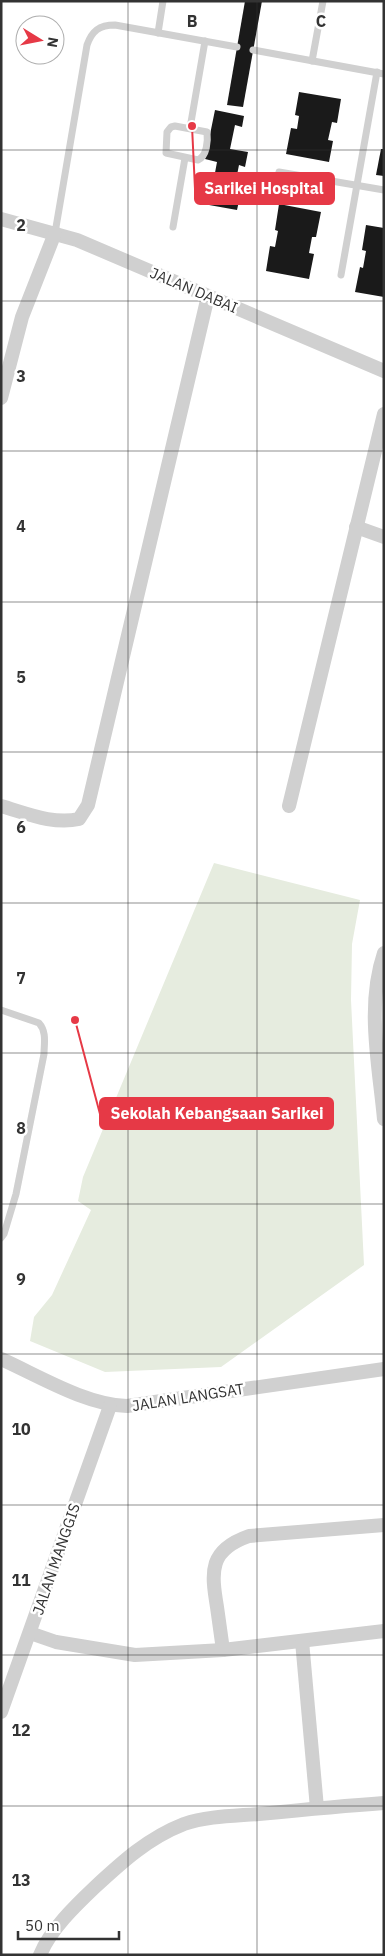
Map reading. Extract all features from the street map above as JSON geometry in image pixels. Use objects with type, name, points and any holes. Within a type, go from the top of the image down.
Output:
[{"type":"street","name":"JALAN DABAI","points":[[1,219],[77,240],[384,371]]},
{"type":"street","points":[[1,398],[22,317],[55,233]]},
{"type":"street","points":[[1,806],[67,822],[79,819],[88,805],[208,296]]},
{"type":"street","points":[[289,806],[384,414]]},
{"type":"street","points":[[356,526],[384,537]]},
{"type":"street","points":[[383,960],[375,998],[375,1025],[384,1119]]},
{"type":"street","name":"JALAN LANGSAT","points":[[1,1359],[94,1401],[110,1406],[128,1406],[384,1369]]},
{"type":"street","name":"JALAN MANGGIS","points":[[1,1712],[110,1406]]},
{"type":"street","points":[[222,1650],[213,1580],[214,1567],[220,1555],[234,1542],[249,1536],[384,1525]]},
{"type":"street","points":[[30,1633],[56,1642],[135,1655],[222,1650],[384,1632]]},
{"type":"street","points":[[302,1641],[317,1808]]},
{"type":"street","points":[[40,1955],[43,1947],[58,1926],[83,1898],[132,1853],[161,1834],[185,1824],[217,1817],[384,1803]]},
{"type":"lane","points":[[158,33],[163,1]]},
{"type":"lane","points":[[312,61],[323,1]]},
{"type":"lane","points":[[55,233],[87,45],[91,35],[98,28],[106,25],[236,47]]},
{"type":"lane","points":[[190,128],[205,41]]},
{"type":"lane","points":[[253,50],[380,73],[341,274]]},
{"type":"lane","points":[[171,127],[190,128],[207,132],[204,154],[198,160],[185,158],[166,154],[167,132],[171,127]]},
{"type":"lane","points":[[173,227],[185,158]]},
{"type":"lane","points":[[279,172],[384,190]]},
{"type":"lane","points":[[1,1010],[39,1023],[43,1028],[44,1034],[44,1054],[16,1194],[4,1234],[1,1238]]},
{"type":"shaded area","points":[[214,863],[360,900],[352,944],[351,1000],[364,1265],[221,1367],[105,1372],[30,1341],[34,1317],[52,1295],[91,1210],[78,1201],[83,1177]]},
{"type":"building","points":[[245,1],[262,1],[243,107],[227,105]]},
{"type":"building","points":[[299,92],[341,99],[337,123],[332,122],[328,140],[333,141],[329,162],[286,154],[291,128],[297,129],[299,116],[295,115]]},
{"type":"building","points":[[215,110],[244,116],[242,127],[235,125],[230,149],[248,152],[245,167],[239,165],[232,200],[239,201],[237,210],[209,205],[217,162],[205,159]]},
{"type":"building","points":[[381,149],[384,149],[384,176],[376,175]]},
{"type":"building","points":[[279,204],[321,212],[316,237],[312,237],[309,253],[314,254],[309,279],[266,271],[270,246],[275,247],[278,231],[275,230]]},
{"type":"building","points":[[366,225],[384,228],[384,297],[355,292],[360,267],[363,268],[366,251],[362,250]]},
{"type":"place","name":"Sarikei Hospital","points":[[192,126]]},
{"type":"place","name":"Sekolah Kebangsaan Sarikei","points":[[75,1020]]}]
